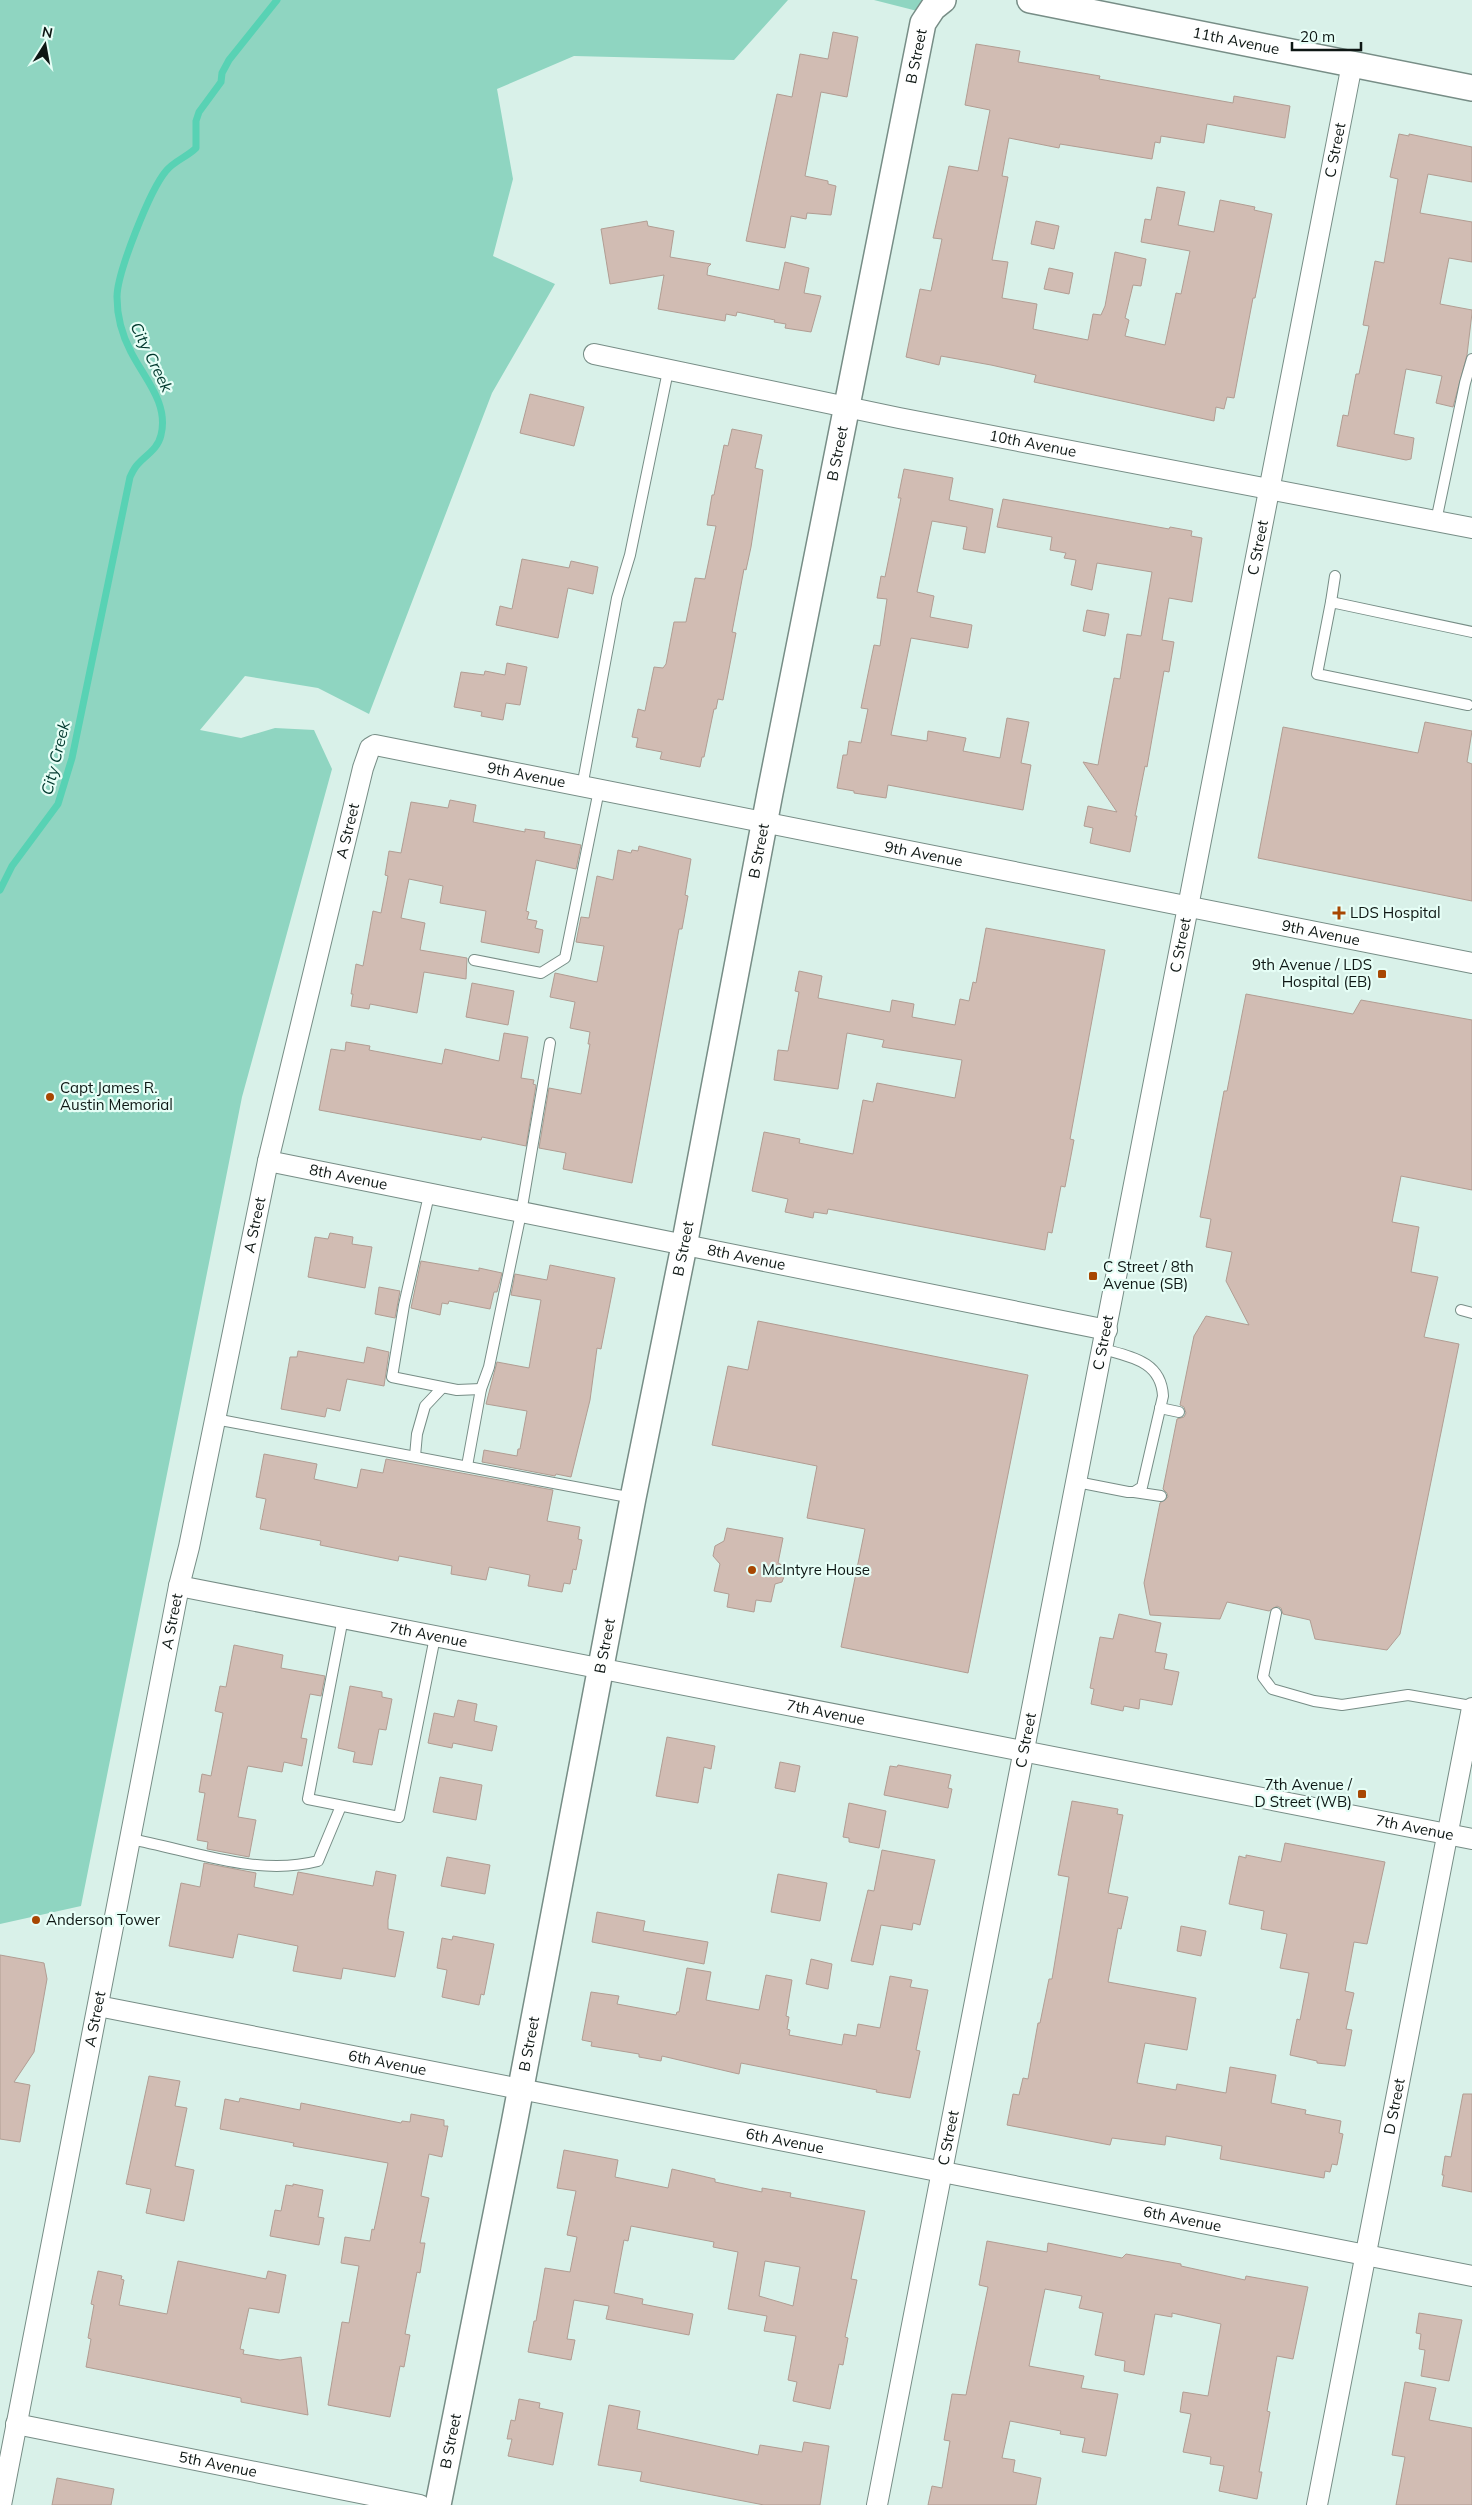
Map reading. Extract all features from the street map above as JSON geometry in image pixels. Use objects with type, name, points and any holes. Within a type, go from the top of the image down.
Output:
[{"type":"street","name":"B Street","points":[[438,2505],[633,1498],[684,1246],[764,824],[923,23],[934,8],[943,0]]},
{"type":"street","name":"11th Avenue","points":[[1030,0],[1051,2],[1472,88]]},
{"type":"street","name":"C Street","points":[[877,2505],[1352,64]]},
{"type":"street","name":"10th Avenue","points":[[594,354],[846,406],[1472,528]]},
{"type":"street","name":"9th Avenue","points":[[375,745],[764,824],[1472,963]]},
{"type":"street","name":"A Street","points":[[1,2505],[179,1586],[268,1161],[363,768],[370,748],[375,745]]},
{"type":"street","name":"8th Avenue","points":[[268,1161],[684,1246],[1105,1340]]},
{"type":"street","name":"7th Avenue","points":[[179,1586],[600,1670],[1472,1839]]},
{"type":"street","name":"D Street","points":[[1317,2505],[1472,1707]]},
{"type":"street","name":"6th Avenue","points":[[98,2006],[1472,2276]]},
{"type":"street","name":"5th Avenue","points":[[16,2424],[420,2505]]},
{"type":"lane","points":[[1436,521],[1465,383],[1472,359]]},
{"type":"lane","points":[[474,960],[541,973],[565,958],[617,598],[630,555],[668,370]]},
{"type":"lane","points":[[1335,576],[1317,674],[1468,705]]},
{"type":"lane","points":[[1330,602],[1472,632]]},
{"type":"lane","points":[[467,1466],[480,1389],[490,1367],[521,1213],[550,1043]]},
{"type":"lane","points":[[429,1195],[404,1305],[392,1377],[442,1388],[457,1390],[480,1389]]},
{"type":"lane","points":[[1461,1310],[1472,1313]]},
{"type":"lane","points":[[1105,1340],[1144,1363],[1156,1373],[1162,1384],[1160,1408],[1144,1481],[1142,1487],[1134,1492]]},
{"type":"lane","points":[[415,1456],[417,1434],[425,1406],[442,1388]]},
{"type":"lane","points":[[1160,1408],[1179,1412]]},
{"type":"lane","points":[[214,1419],[633,1498]]},
{"type":"lane","points":[[1077,1482],[1162,1496]]},
{"type":"lane","points":[[1276,1613],[1263,1677],[1272,1690],[1314,1701],[1342,1704],[1408,1695],[1472,1707]]},
{"type":"lane","points":[[343,1618],[308,1799],[341,1806],[399,1817],[435,1637]]},
{"type":"lane","points":[[130,1839],[266,1867],[299,1866],[318,1861],[341,1806]]},
{"type":"green space","points":[[0,0],[788,0],[734,60],[574,56],[497,89],[513,179],[493,256],[555,284],[492,393],[369,714],[318,688],[245,676],[200,730],[241,738],[275,728],[314,730],[332,769],[242,1097],[81,1906],[0,1924]]},
{"type":"green space","points":[[874,0],[933,0],[929,14]]},
{"type":"building","points":[[833,32],[858,37],[847,97],[821,92],[805,176],[828,181],[828,184],[836,186],[831,215],[807,213],[806,219],[791,216],[785,248],[746,241],[777,94],[792,97],[800,54],[828,59]]},
{"type":"building","points":[[976,44],[1020,51],[1018,62],[1100,76],[1099,79],[1233,103],[1234,96],[1290,106],[1285,138],[1207,124],[1204,143],[1161,136],[1160,143],[1155,142],[1152,159],[1060,144],[1059,148],[1009,138],[1002,176],[1008,177],[992,260],[1008,262],[1002,298],[1037,304],[1033,329],[1088,340],[1093,314],[1101,315],[1105,306],[1115,252],[1146,259],[1141,286],[1133,285],[1125,318],[1129,320],[1125,336],[1165,345],[1176,293],[1181,294],[1190,251],[1141,242],[1145,219],[1151,220],[1157,187],[1185,192],[1178,225],[1214,232],[1220,200],[1255,207],[1254,210],[1272,214],[1255,298],[1253,298],[1234,398],[1227,397],[1224,409],[1216,407],[1214,421],[1034,382],[1036,375],[991,365],[941,356],[939,365],[906,357],[920,289],[931,291],[942,239],[933,238],[949,166],[978,171],[990,110],[965,105]]},
{"type":"building","points":[[1399,134],[1409,136],[1409,134],[1472,147],[1472,182],[1428,174],[1420,213],[1472,222],[1472,262],[1449,258],[1440,304],[1472,310],[1467,355],[1453,407],[1436,403],[1442,376],[1406,369],[1394,434],[1414,438],[1411,459],[1406,460],[1337,446],[1343,415],[1348,416],[1356,374],[1359,374],[1369,326],[1363,325],[1375,261],[1384,263],[1398,179],[1390,177]]},
{"type":"building","points":[[647,221],[648,226],[674,231],[670,257],[711,264],[708,267],[707,275],[779,290],[785,262],[809,268],[804,293],[821,296],[811,332],[785,328],[786,324],[774,322],[775,320],[737,312],[736,316],[726,314],[725,321],[658,309],[664,275],[610,284],[601,229]]},
{"type":"building","points":[[1036,221],[1059,226],[1054,249],[1031,244]]},
{"type":"building","points":[[1049,268],[1073,273],[1069,294],[1044,289]]},
{"type":"building","points":[[530,394],[584,407],[574,446],[520,433]]},
{"type":"building","points":[[732,429],[762,435],[755,468],[763,470],[751,547],[746,570],[744,569],[732,632],[736,633],[723,700],[718,699],[716,709],[714,709],[704,757],[702,757],[700,767],[660,759],[662,752],[636,747],[638,738],[632,737],[638,709],[645,711],[654,667],[663,668],[666,664],[674,622],[686,622],[695,578],[705,579],[716,526],[707,525],[712,495],[714,495],[724,445],[728,446]]},
{"type":"building","points":[[904,469],[953,478],[949,500],[993,509],[985,553],[963,549],[967,527],[932,521],[917,592],[934,596],[930,617],[972,625],[968,648],[911,638],[891,735],[927,741],[928,731],[966,738],[963,751],[1000,758],[1007,718],[1029,722],[1021,763],[1031,765],[1023,810],[888,785],[886,798],[837,788],[843,755],[847,755],[849,741],[861,743],[868,709],[861,708],[874,645],[880,646],[887,599],[877,598],[881,576],[885,577],[901,498],[898,498]]},
{"type":"building","points":[[1003,499],[1169,529],[1170,527],[1192,531],[1191,536],[1202,538],[1192,602],[1169,598],[1162,640],[1174,642],[1169,672],[1164,671],[1147,767],[1145,766],[1135,816],[1137,816],[1130,852],[1090,843],[1093,828],[1084,826],[1088,806],[1117,812],[1083,762],[1098,765],[1114,678],[1120,679],[1127,634],[1141,636],[1152,572],[1097,563],[1092,590],[1071,585],[1076,560],[1064,558],[1066,553],[1050,550],[1052,537],[997,527]]},
{"type":"building","points":[[522,559],[569,568],[571,561],[598,567],[593,594],[568,588],[558,638],[496,625],[500,606],[512,609]]},
{"type":"building","points":[[1087,610],[1109,614],[1105,636],[1083,631]]},
{"type":"building","points":[[507,663],[527,667],[520,705],[506,703],[503,720],[481,716],[482,712],[454,707],[461,672],[484,675],[485,671],[505,675]]},
{"type":"building","points":[[1425,722],[1472,731],[1467,762],[1472,764],[1472,901],[1258,858],[1283,727],[1418,753]]},
{"type":"building","points":[[450,800],[476,805],[473,822],[525,832],[525,829],[545,832],[544,838],[581,845],[576,869],[536,860],[526,911],[529,912],[527,919],[537,921],[535,928],[543,930],[539,953],[481,942],[486,911],[440,903],[443,886],[409,879],[401,918],[425,923],[420,950],[467,958],[466,979],[424,972],[417,1013],[370,1004],[369,1009],[351,1006],[356,964],[363,966],[373,911],[381,913],[388,876],[385,875],[389,851],[401,853],[411,802],[448,808]]},
{"type":"building","points":[[639,846],[691,859],[685,895],[688,896],[682,929],[679,929],[632,1183],[563,1169],[566,1153],[539,1148],[549,1088],[581,1094],[590,1044],[588,1044],[590,1032],[570,1028],[575,1002],[550,997],[555,973],[597,982],[604,946],[576,942],[581,917],[589,918],[597,876],[613,880],[618,850],[631,853],[632,850],[638,851]]},
{"type":"building","points":[[986,928],[1105,950],[1070,1139],[1074,1140],[1065,1187],[1061,1186],[1052,1233],[1048,1232],[1045,1250],[828,1209],[827,1214],[814,1212],[813,1218],[785,1212],[788,1199],[752,1191],[764,1132],[800,1139],[799,1143],[853,1154],[863,1100],[873,1102],[877,1083],[955,1098],[962,1060],[882,1047],[884,1040],[847,1033],[838,1089],[774,1080],[778,1050],[788,1051],[799,992],[795,991],[799,971],[822,976],[818,998],[890,1012],[892,1000],[914,1004],[912,1017],[955,1025],[960,999],[969,1001],[973,982],[976,983]]},
{"type":"building","points":[[472,983],[514,991],[508,1025],[466,1017]]},
{"type":"building","points":[[1246,994],[1353,1014],[1361,1000],[1472,1020],[1472,1190],[1401,1176],[1392,1222],[1419,1227],[1411,1272],[1438,1277],[1424,1337],[1459,1344],[1400,1634],[1387,1650],[1315,1639],[1310,1620],[1283,1614],[1281,1608],[1277,1606],[1269,1611],[1227,1602],[1220,1619],[1150,1615],[1144,1583],[1160,1503],[1168,1497],[1163,1489],[1177,1419],[1184,1417],[1186,1413],[1184,1407],[1180,1405],[1194,1336],[1206,1316],[1249,1325],[1226,1281],[1232,1252],[1206,1247],[1211,1219],[1200,1217],[1224,1091],[1227,1091]]},
{"type":"building","points":[[504,1033],[528,1037],[521,1078],[534,1080],[533,1084],[536,1085],[526,1146],[482,1137],[481,1140],[319,1110],[331,1049],[345,1051],[346,1042],[370,1046],[369,1050],[442,1064],[445,1049],[499,1061]]},
{"type":"building","points":[[330,1233],[353,1237],[352,1244],[372,1247],[365,1288],[308,1277],[315,1237],[328,1239]]},
{"type":"building","points":[[421,1261],[479,1271],[479,1268],[502,1273],[497,1292],[494,1292],[490,1309],[449,1301],[448,1304],[442,1303],[440,1315],[411,1308]]},
{"type":"building","points":[[550,1265],[615,1278],[601,1349],[597,1348],[590,1400],[571,1477],[556,1474],[555,1476],[482,1462],[484,1450],[517,1456],[518,1449],[520,1449],[527,1411],[486,1404],[497,1362],[529,1368],[541,1300],[511,1295],[515,1274],[547,1280]]},
{"type":"building","points":[[379,1287],[400,1291],[395,1318],[375,1314]]},
{"type":"building","points":[[758,1321],[1028,1375],[968,1673],[841,1647],[865,1529],[807,1518],[817,1466],[712,1445],[728,1366],[748,1370]]},
{"type":"building","points":[[367,1347],[389,1352],[384,1386],[347,1379],[340,1411],[327,1408],[325,1417],[281,1409],[290,1357],[297,1357],[298,1351],[364,1363]]},
{"type":"building","points":[[264,1454],[317,1464],[314,1479],[357,1488],[361,1469],[383,1473],[386,1459],[553,1490],[547,1521],[580,1527],[578,1539],[582,1540],[576,1570],[573,1569],[570,1584],[564,1583],[562,1592],[528,1586],[530,1575],[489,1567],[486,1580],[451,1574],[452,1566],[399,1556],[398,1561],[320,1545],[321,1541],[260,1529],[266,1499],[256,1497]]},
{"type":"building","name":"McIntyre House","points":[[727,1528],[783,1538],[778,1563],[784,1566],[785,1574],[782,1582],[775,1584],[771,1602],[756,1600],[754,1612],[727,1607],[729,1594],[714,1591],[720,1564],[713,1556],[715,1546],[724,1541]]},
{"type":"building","points":[[1119,1614],[1161,1623],[1155,1652],[1167,1654],[1164,1669],[1179,1672],[1172,1705],[1140,1699],[1139,1709],[1124,1706],[1123,1711],[1091,1704],[1094,1689],[1090,1688],[1100,1637],[1113,1639]]},
{"type":"building","points":[[234,1645],[283,1655],[281,1668],[325,1676],[321,1696],[310,1694],[301,1738],[307,1739],[302,1766],[284,1762],[282,1772],[248,1766],[238,1817],[256,1820],[249,1857],[207,1849],[208,1842],[197,1840],[205,1793],[199,1792],[202,1774],[211,1776],[223,1713],[215,1711],[220,1686],[226,1687]]},
{"type":"building","points":[[350,1686],[382,1692],[382,1697],[392,1699],[386,1730],[379,1729],[372,1765],[353,1762],[355,1752],[338,1748]]},
{"type":"building","points":[[458,1700],[477,1704],[474,1721],[497,1726],[492,1751],[453,1743],[452,1748],[428,1743],[434,1713],[454,1717]]},
{"type":"building","points":[[667,1737],[715,1746],[711,1769],[704,1767],[698,1803],[656,1796]]},
{"type":"building","points":[[780,1762],[800,1766],[795,1792],[775,1788]]},
{"type":"building","points":[[898,1765],[951,1775],[948,1788],[952,1789],[948,1808],[884,1795],[890,1766],[897,1767]]},
{"type":"building","points":[[440,1777],[482,1785],[476,1820],[433,1812]]},
{"type":"building","points":[[1072,1801],[1118,1809],[1117,1814],[1123,1815],[1108,1893],[1128,1897],[1121,1929],[1118,1928],[1108,1982],[1196,1998],[1187,2050],[1145,2043],[1137,2083],[1176,2090],[1177,2084],[1226,2093],[1230,2067],[1276,2075],[1271,2103],[1306,2110],[1305,2114],[1341,2121],[1339,2133],[1343,2134],[1337,2165],[1332,2164],[1330,2172],[1325,2171],[1324,2178],[1220,2159],[1222,2146],[1166,2136],[1165,2145],[1112,2138],[1110,2145],[1007,2125],[1013,2094],[1019,2095],[1023,2078],[1028,2079],[1038,2023],[1040,2023],[1049,1979],[1052,1979],[1069,1877],[1058,1875]]},
{"type":"building","points":[[849,1803],[886,1811],[879,1848],[849,1842],[849,1838],[843,1837]]},
{"type":"building","points":[[1285,1843],[1385,1862],[1367,1944],[1354,1942],[1345,1991],[1354,1993],[1346,2029],[1352,2030],[1345,2066],[1317,2063],[1317,2061],[1290,2055],[1297,2019],[1300,2020],[1309,1973],[1280,1968],[1287,1934],[1261,1929],[1264,1911],[1229,1904],[1239,1856],[1246,1858],[1246,1855],[1281,1862]]},
{"type":"building","points":[[882,1850],[935,1860],[920,1925],[913,1923],[912,1930],[881,1925],[873,1965],[851,1961],[868,1890],[874,1891]]},
{"type":"building","points":[[447,1857],[490,1865],[485,1894],[441,1886]]},
{"type":"building","points":[[204,1863],[256,1873],[254,1887],[293,1895],[298,1872],[373,1886],[376,1871],[396,1875],[388,1929],[404,1932],[395,1977],[343,1968],[341,1979],[293,1971],[298,1946],[238,1934],[233,1958],[169,1946],[181,1883],[200,1887]]},
{"type":"building","points":[[778,1874],[827,1883],[820,1921],[771,1912]]},
{"type":"building","points":[[597,1912],[645,1921],[643,1931],[708,1942],[704,1964],[592,1942]]},
{"type":"building","points":[[1181,1926],[1206,1931],[1201,1956],[1177,1951]]},
{"type":"building","points":[[453,1936],[494,1944],[484,1995],[481,1994],[479,2005],[442,1997],[447,1970],[437,1968],[442,1938],[452,1940]]},
{"type":"building","points":[[0,1955],[44,1963],[47,1979],[34,2052],[14,2082],[30,2085],[20,2142],[0,2139]]},
{"type":"building","points":[[811,1959],[832,1964],[828,1989],[806,1984]]},
{"type":"building","points":[[687,1968],[711,1972],[706,2000],[759,2010],[766,1975],[792,1980],[786,2016],[789,2017],[787,2029],[790,2030],[789,2035],[842,2045],[844,2034],[856,2036],[858,2024],[880,2028],[890,1976],[912,1980],[910,1987],[928,1990],[916,2050],[920,2051],[910,2098],[741,2063],[739,2074],[662,2056],[661,2061],[639,2057],[639,2054],[591,2046],[592,2042],[582,2040],[591,1992],[619,1996],[617,2004],[676,2015],[679,2012]]},
{"type":"building","points":[[149,2076],[180,2081],[175,2106],[187,2108],[175,2166],[194,2170],[184,2221],[146,2213],[151,2189],[126,2184]]},
{"type":"building","points":[[1463,2094],[1472,2094],[1472,2192],[1442,2186],[1445,2156],[1451,2157]]},
{"type":"building","points":[[240,2098],[300,2110],[301,2103],[401,2123],[402,2121],[410,2122],[411,2114],[444,2120],[444,2126],[448,2126],[442,2157],[429,2154],[421,2196],[429,2198],[420,2243],[425,2243],[420,2273],[417,2272],[405,2334],[410,2335],[404,2367],[400,2366],[390,2417],[328,2405],[342,2322],[349,2323],[359,2266],[341,2263],[345,2237],[370,2241],[388,2163],[293,2146],[294,2143],[220,2129],[225,2099],[239,2102]]},
{"type":"building","points":[[564,2150],[618,2160],[615,2177],[668,2188],[672,2169],[715,2179],[715,2182],[762,2192],[762,2188],[791,2193],[790,2197],[865,2211],[851,2279],[857,2280],[845,2337],[848,2338],[843,2365],[839,2364],[830,2409],[793,2401],[797,2382],[788,2380],[796,2336],[764,2331],[767,2316],[728,2309],[738,2252],[713,2247],[714,2242],[631,2226],[628,2241],[624,2240],[614,2293],[643,2299],[642,2304],[693,2314],[689,2335],[606,2319],[609,2306],[574,2300],[567,2339],[575,2340],[571,2360],[528,2352],[534,2321],[536,2321],[545,2268],[570,2272],[577,2237],[567,2235],[576,2191],[557,2188]],"holes":[[[765,2261],[800,2267],[793,2306],[759,2296]]]},
{"type":"building","points":[[293,2184],[323,2190],[318,2217],[324,2218],[319,2245],[270,2236],[275,2210],[281,2211],[286,2185],[293,2186]]},
{"type":"building","points":[[987,2241],[1047,2252],[1048,2243],[1122,2258],[1126,2254],[1181,2264],[1181,2266],[1245,2280],[1246,2276],[1308,2287],[1293,2359],[1277,2356],[1267,2411],[1270,2412],[1259,2472],[1262,2472],[1257,2499],[1219,2491],[1224,2466],[1210,2464],[1211,2457],[1183,2452],[1191,2414],[1180,2412],[1183,2392],[1208,2396],[1221,2324],[1172,2313],[1172,2317],[1155,2314],[1144,2375],[1124,2371],[1125,2361],[1095,2355],[1103,2313],[1079,2308],[1082,2296],[1045,2289],[1029,2366],[1084,2376],[1081,2388],[1118,2394],[1106,2456],[1082,2452],[1085,2438],[1060,2434],[1061,2431],[1010,2421],[1002,2458],[1015,2460],[1013,2472],[1041,2478],[1036,2505],[928,2505],[932,2486],[942,2488],[950,2441],[944,2440],[952,2394],[966,2395],[988,2287],[979,2285]]},
{"type":"building","points":[[178,2261],[266,2279],[268,2271],[286,2275],[279,2313],[249,2308],[240,2349],[244,2350],[243,2354],[280,2360],[301,2357],[308,2415],[241,2402],[241,2398],[86,2367],[91,2339],[88,2338],[94,2305],[91,2304],[98,2271],[122,2276],[121,2279],[124,2280],[119,2305],[167,2314]]},
{"type":"building","points":[[1419,2313],[1462,2320],[1449,2381],[1421,2376],[1425,2350],[1419,2349],[1421,2334],[1416,2333]]},
{"type":"building","points":[[1405,2382],[1436,2388],[1429,2420],[1472,2428],[1472,2505],[1396,2505],[1405,2457],[1392,2455]]},
{"type":"building","points":[[519,2399],[540,2403],[539,2408],[563,2413],[553,2465],[508,2456],[512,2439],[507,2439],[511,2420],[515,2421]]},
{"type":"building","points":[[609,2405],[640,2411],[637,2429],[758,2455],[760,2445],[802,2452],[804,2442],[829,2446],[820,2505],[764,2505],[640,2481],[642,2472],[598,2465]]},
{"type":"building","points":[[57,2478],[114,2489],[111,2505],[52,2505]]},
{"type":"waterway","name":"City Creek","points":[[0,890],[12,866],[58,804],[72,758],[130,477],[133,470],[155,448],[161,435],[162,412],[154,391],[131,352],[121,325],[117,297],[122,270],[143,213],[159,181],[169,168],[196,148],[196,121],[199,112],[221,82],[222,73],[229,60],[277,0]]},
{"type":"place","name":"LDS Hospital","points":[[1339,913]]},
{"type":"place","name":"9th Avenue / LDS Hospital (EB)","points":[[1382,974]]},
{"type":"place","name":"Capt James R. Austin Memorial","points":[[50,1097]]},
{"type":"place","name":"C Street / 8th Avenue (SB)","points":[[1093,1276]]},
{"type":"place","name":"McIntyre House","points":[[752,1570]]},
{"type":"place","name":"7th Avenue / D Street (WB)","points":[[1362,1794]]},
{"type":"place","name":"Anderson Tower","points":[[36,1920]]}]
